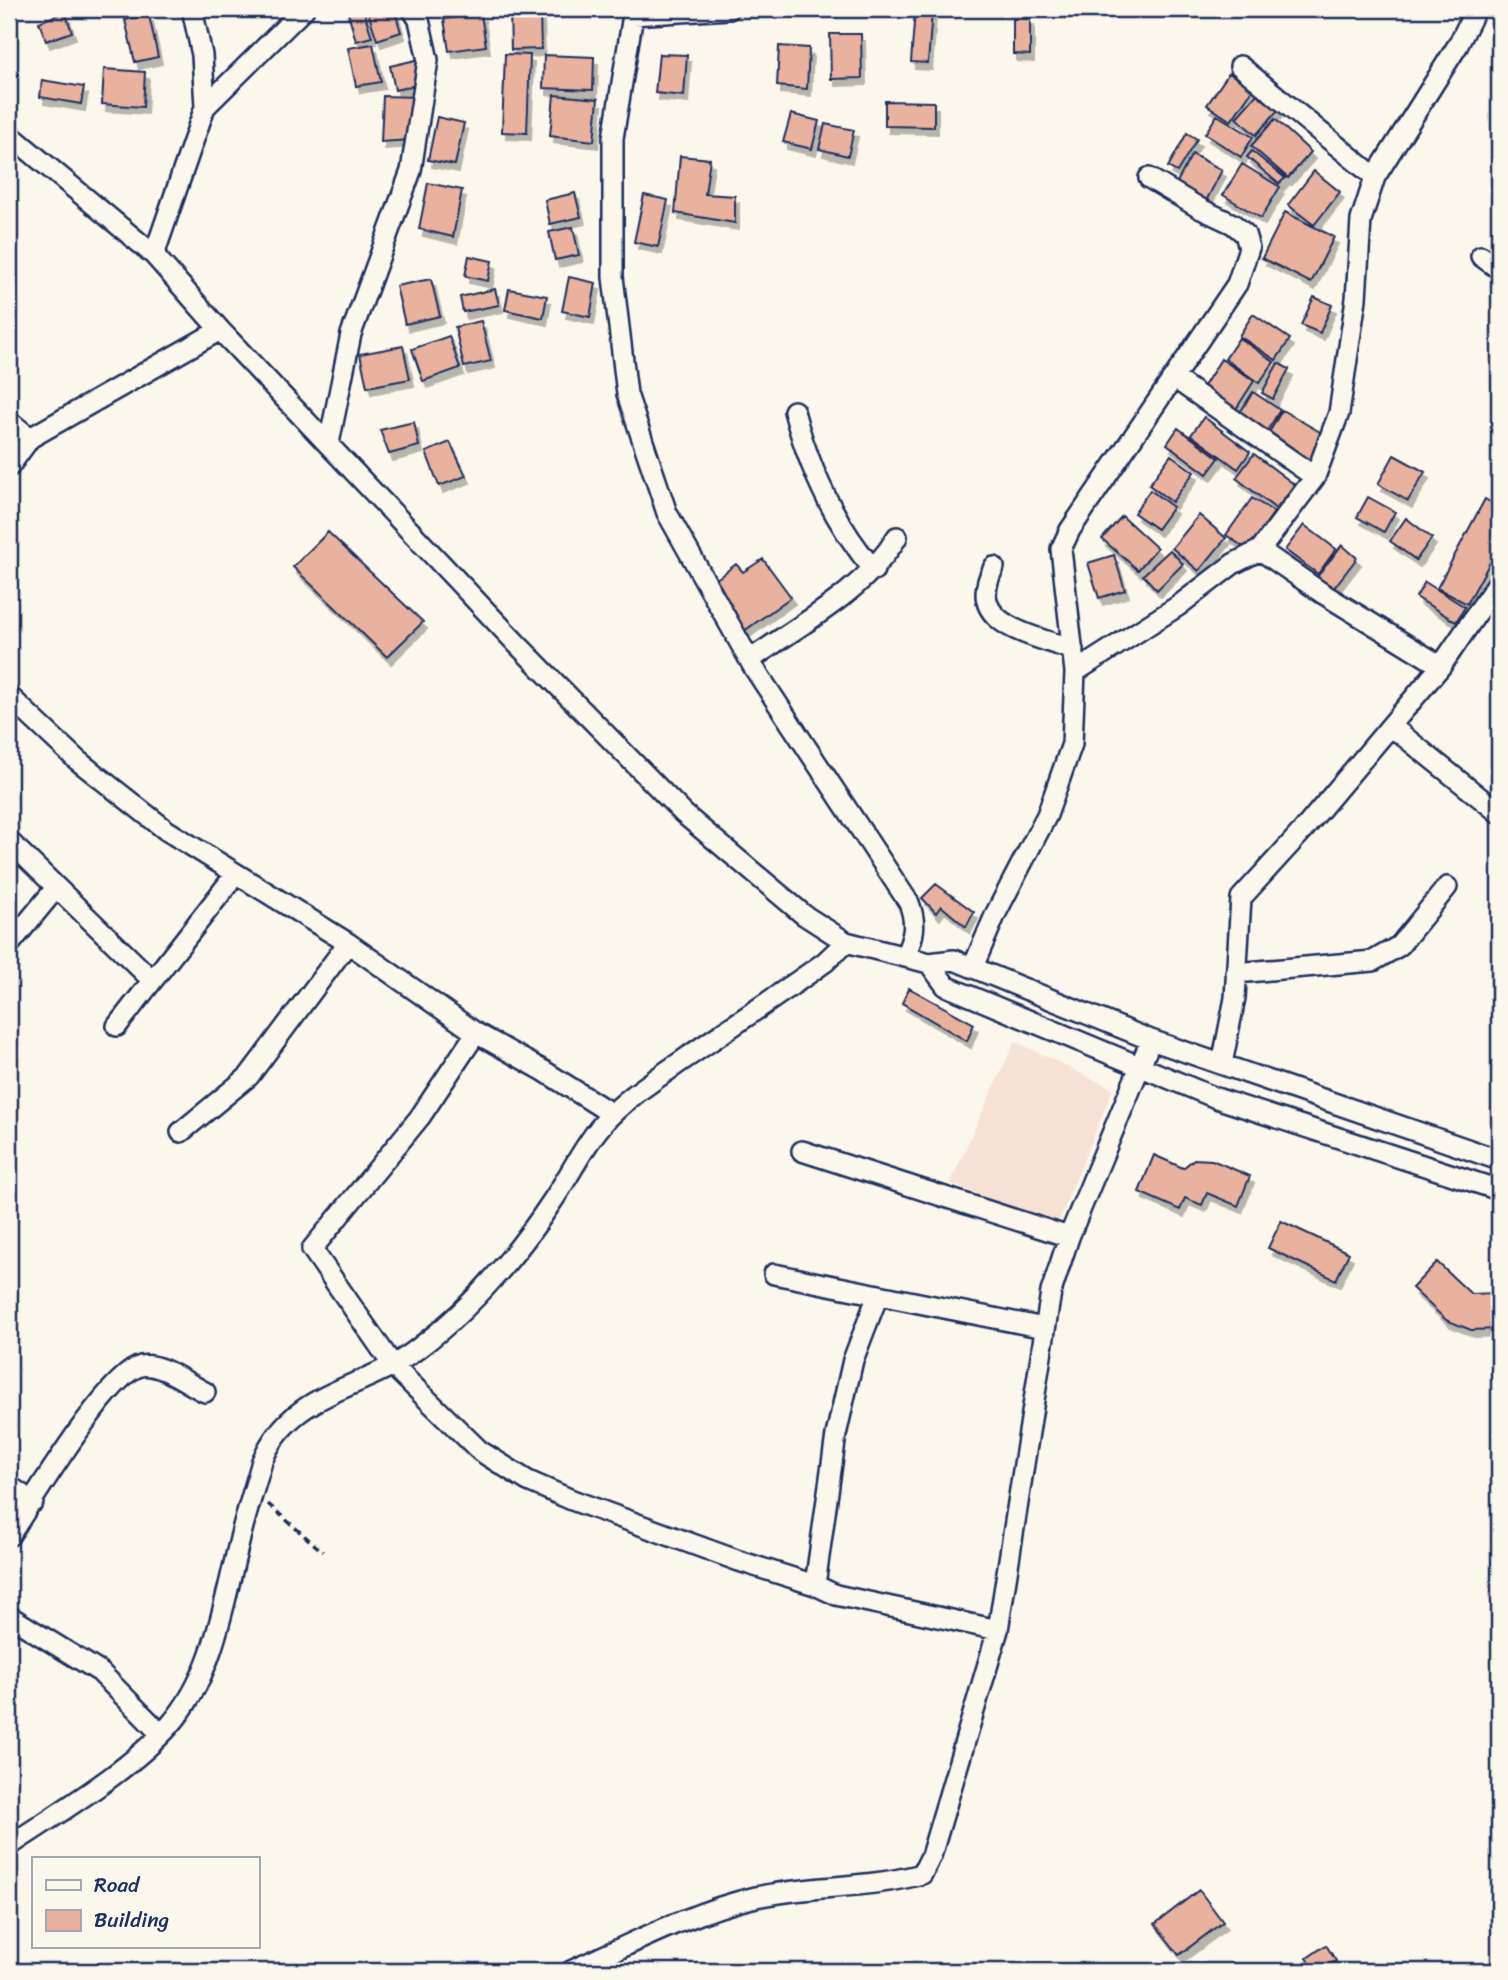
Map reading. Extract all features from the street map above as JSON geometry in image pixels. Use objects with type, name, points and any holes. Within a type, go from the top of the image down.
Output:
[{"type":"street","points":[[154,255],[205,107],[202,55],[192,9]]},
{"type":"street","points":[[205,107],[304,9]]},
{"type":"street","points":[[329,443],[351,334],[411,171],[428,60],[419,20],[412,9]]},
{"type":"street","points":[[729,9],[633,12],[613,138],[613,277],[627,394],[667,513],[750,660],[909,903],[915,918],[914,936],[905,956]]},
{"type":"street","points":[[1075,672],[1178,606],[1233,564],[1260,550],[1315,477],[1339,413],[1356,299],[1361,220],[1375,177],[1458,45],[1476,9]]},
{"type":"street","points":[[1240,66],[1375,177]]},
{"type":"street","points":[[9,134],[154,255],[220,330],[517,644],[684,814],[804,915],[846,942],[929,963],[954,960],[1151,1040],[1499,1160]]},
{"type":"street","points":[[973,967],[996,913],[1047,815],[1072,744],[1075,672],[1061,549],[1070,530],[1237,284],[1249,248],[1245,234],[1233,224],[1201,209],[1149,178]]},
{"type":"street","points":[[1481,256],[1499,269]]},
{"type":"street","points":[[9,467],[30,438],[220,330]]},
{"type":"street","points":[[1174,378],[1315,477]]},
{"type":"street","points":[[794,411],[805,453],[855,548],[874,570]]},
{"type":"street","points":[[9,421],[30,438]]},
{"type":"street","points":[[750,660],[843,596],[874,570],[897,537]]},
{"type":"street","points":[[1260,550],[1322,593],[1441,666]]},
{"type":"street","points":[[994,567],[986,583],[984,596],[996,618],[1073,650]]},
{"type":"street","points":[[1222,1064],[1235,998],[1241,898],[1304,829],[1441,666],[1499,581]]},
{"type":"street","points":[[9,696],[77,760],[166,830],[348,943],[476,1033],[544,1071],[612,1114]]},
{"type":"street","points":[[1391,726],[1499,813]]},
{"type":"street","points":[[9,841],[152,980]]},
{"type":"street","points":[[117,1026],[235,875]]},
{"type":"street","points":[[1236,973],[1373,961],[1399,946],[1447,887]]},
{"type":"street","points":[[9,945],[57,888]]},
{"type":"street","points":[[9,1846],[134,1761],[161,1734],[197,1684],[214,1643],[254,1490],[272,1437],[289,1419],[323,1397],[394,1367],[445,1327],[493,1282],[538,1223],[594,1134],[612,1114],[652,1082],[825,962],[846,942]]},
{"type":"street","points":[[181,1132],[249,1076],[348,943]]},
{"type":"street","points":[[929,963],[946,986],[1216,1098],[1499,1190]]},
{"type":"street","points":[[476,1033],[420,1117],[312,1249],[394,1367],[480,1451],[528,1481],[637,1525],[815,1585],[836,1595],[998,1630]]},
{"type":"street","points":[[571,1971],[698,1914],[757,1897],[880,1884],[922,1874],[931,1856],[998,1630],[1051,1292],[1069,1237],[1151,1040]]},
{"type":"street","points":[[802,1151],[1069,1237]]},
{"type":"street","points":[[774,1274],[1044,1328]]},
{"type":"street","points":[[815,1585],[836,1435],[853,1360],[878,1295]]},
{"type":"street","points":[[9,1536],[98,1405],[120,1378],[141,1366],[159,1369],[205,1392]]},
{"type":"street","points":[[9,1486],[33,1502]]},
{"type":"street","points":[[9,1616],[100,1672],[161,1734]]},
{"type":"path","points":[[254,1490],[323,1552]]},
{"type":"shaded area","points":[[1015,1041],[1113,1089],[1057,1225],[950,1183]]},
{"type":"building","points":[[347,9],[363,9],[372,37],[356,41]]},
{"type":"building","points":[[367,9],[394,9],[401,32],[377,40]]},
{"type":"building","points":[[915,10],[932,11],[928,63],[911,62]]},
{"type":"building","points":[[510,11],[540,11],[541,49],[511,50]]},
{"type":"building","points":[[65,12],[72,32],[46,41],[39,22]]},
{"type":"building","points":[[481,14],[486,46],[449,51],[444,19]]},
{"type":"building","points":[[149,15],[158,57],[135,62],[125,20]]},
{"type":"building","points":[[1013,19],[1030,19],[1030,55],[1013,54]]},
{"type":"building","points":[[830,34],[861,34],[862,78],[831,79]]},
{"type":"building","points":[[373,44],[381,82],[356,86],[348,48]]},
{"type":"building","points":[[779,46],[809,48],[807,89],[777,86]]},
{"type":"building","points":[[505,54],[530,55],[527,133],[502,132]]},
{"type":"building","points":[[659,54],[687,55],[684,96],[655,93]]},
{"type":"building","points":[[544,55],[594,57],[593,90],[543,88]]},
{"type":"building","points":[[416,60],[421,84],[395,90],[390,66]]},
{"type":"building","points":[[104,69],[145,72],[143,107],[102,104]]},
{"type":"building","points":[[1229,73],[1253,89],[1231,121],[1207,105]]},
{"type":"building","points":[[42,80],[84,87],[81,104],[40,97]]},
{"type":"building","points":[[1259,92],[1279,109],[1256,135],[1236,118]]},
{"type":"building","points":[[554,95],[598,99],[594,141],[550,136]]},
{"type":"building","points":[[383,96],[417,97],[411,140],[381,142]]},
{"type":"building","points":[[885,101],[934,102],[934,127],[885,126]]},
{"type":"building","points":[[791,114],[819,121],[812,149],[783,142]]},
{"type":"building","points":[[1217,115],[1253,137],[1241,157],[1205,134]]},
{"type":"building","points":[[437,117],[464,123],[455,165],[428,160]]},
{"type":"building","points":[[1275,119],[1311,152],[1288,178],[1251,146]]},
{"type":"building","points":[[825,124],[854,130],[848,156],[819,149]]},
{"type":"building","points":[[1187,133],[1197,139],[1177,172],[1168,167]]},
{"type":"building","points":[[1252,151],[1285,178],[1279,184],[1247,157]]},
{"type":"building","points":[[1192,154],[1222,170],[1205,203],[1175,186]]},
{"type":"building","points":[[680,156],[710,159],[705,194],[735,196],[735,223],[675,213]]},
{"type":"building","points":[[1242,164],[1280,187],[1261,218],[1223,195]]},
{"type":"building","points":[[1314,171],[1340,192],[1314,225],[1288,205]]},
{"type":"building","points":[[428,183],[462,190],[453,237],[419,229]]},
{"type":"building","points":[[575,193],[581,217],[550,224],[545,200]]},
{"type":"building","points":[[644,195],[668,200],[658,247],[634,242]]},
{"type":"building","points":[[1285,212],[1334,237],[1311,283],[1262,258]]},
{"type":"building","points":[[573,227],[579,255],[555,260],[549,232]]},
{"type":"building","points":[[469,256],[492,261],[488,281],[465,276]]},
{"type":"building","points":[[569,277],[596,283],[590,317],[562,311]]},
{"type":"building","points":[[431,279],[440,316],[405,324],[396,286]]},
{"type":"building","points":[[495,289],[499,305],[463,312],[460,297]]},
{"type":"building","points":[[509,289],[547,296],[543,318],[505,310]]},
{"type":"building","points":[[1314,297],[1332,305],[1320,333],[1301,325]]},
{"type":"building","points":[[1253,314],[1290,339],[1276,360],[1239,336]]},
{"type":"building","points":[[481,321],[491,361],[464,367],[455,327]]},
{"type":"building","points":[[449,336],[460,368],[423,381],[412,349]]},
{"type":"building","points":[[1239,338],[1274,362],[1259,383],[1225,359]]},
{"type":"building","points":[[403,346],[410,379],[367,387],[360,354]]},
{"type":"building","points":[[1221,359],[1254,381],[1234,412],[1201,391]]},
{"type":"building","points":[[1278,363],[1289,369],[1273,399],[1262,393]]},
{"type":"building","points":[[1253,392],[1280,410],[1264,436],[1236,419]]},
{"type":"building","points":[[1282,410],[1327,436],[1311,464],[1266,438]]},
{"type":"building","points":[[1204,417],[1250,452],[1238,469],[1191,435]]},
{"type":"building","points":[[414,422],[419,446],[389,454],[380,430]]},
{"type":"building","points":[[1178,428],[1219,458],[1207,474],[1167,444]]},
{"type":"building","points":[[450,442],[466,476],[439,486],[426,452]]},
{"type":"building","points":[[1254,454],[1295,485],[1276,509],[1236,478]]},
{"type":"building","points":[[1171,455],[1194,472],[1172,502],[1149,485]]},
{"type":"building","points":[[1394,455],[1425,472],[1408,501],[1378,484]]},
{"type":"building","points":[[1150,490],[1173,507],[1157,529],[1134,513]]},
{"type":"building","points":[[1368,497],[1395,512],[1384,532],[1357,517]]},
{"type":"building","points":[[1252,498],[1274,512],[1248,550],[1226,535]]},
{"type":"building","points":[[1485,499],[1499,507],[1499,546],[1467,604],[1437,588]]},
{"type":"building","points":[[1199,515],[1226,538],[1199,571],[1172,548]]},
{"type":"building","points":[[1122,516],[1157,548],[1138,570],[1102,539]]},
{"type":"building","points":[[1406,518],[1432,538],[1416,560],[1390,541]]},
{"type":"building","points":[[1304,525],[1336,549],[1318,574],[1285,550]]},
{"type":"building","points":[[328,532],[423,622],[387,657],[293,567]]},
{"type":"building","points":[[1342,545],[1357,558],[1333,589],[1317,577]]},
{"type":"building","points":[[1170,550],[1183,564],[1157,590],[1143,575]]},
{"type":"building","points":[[1114,555],[1125,590],[1099,598],[1088,563]]},
{"type":"building","points":[[763,559],[791,597],[743,632],[714,581],[736,564],[743,572]]},
{"type":"building","points":[[1425,582],[1465,607],[1456,622],[1416,597]]},
{"type":"building","points":[[936,884],[974,912],[966,927],[941,906],[936,913],[922,898]]},
{"type":"building","points":[[909,988],[974,1024],[967,1041],[902,1003]]},
{"type":"building","points":[[1154,1155],[1183,1168],[1194,1159],[1212,1160],[1250,1176],[1238,1206],[1207,1193],[1202,1205],[1185,1198],[1180,1210],[1139,1192]]},
{"type":"building","points":[[1281,1221],[1349,1253],[1336,1280],[1268,1248]]},
{"type":"building","points":[[1437,1262],[1471,1294],[1499,1293],[1499,1329],[1471,1330],[1446,1320],[1412,1288]]},
{"type":"building","points":[[1199,1890],[1223,1922],[1179,1955],[1155,1924]]},
{"type":"building","points":[[1326,1945],[1336,1961],[1316,1971],[1307,1958]]}]
